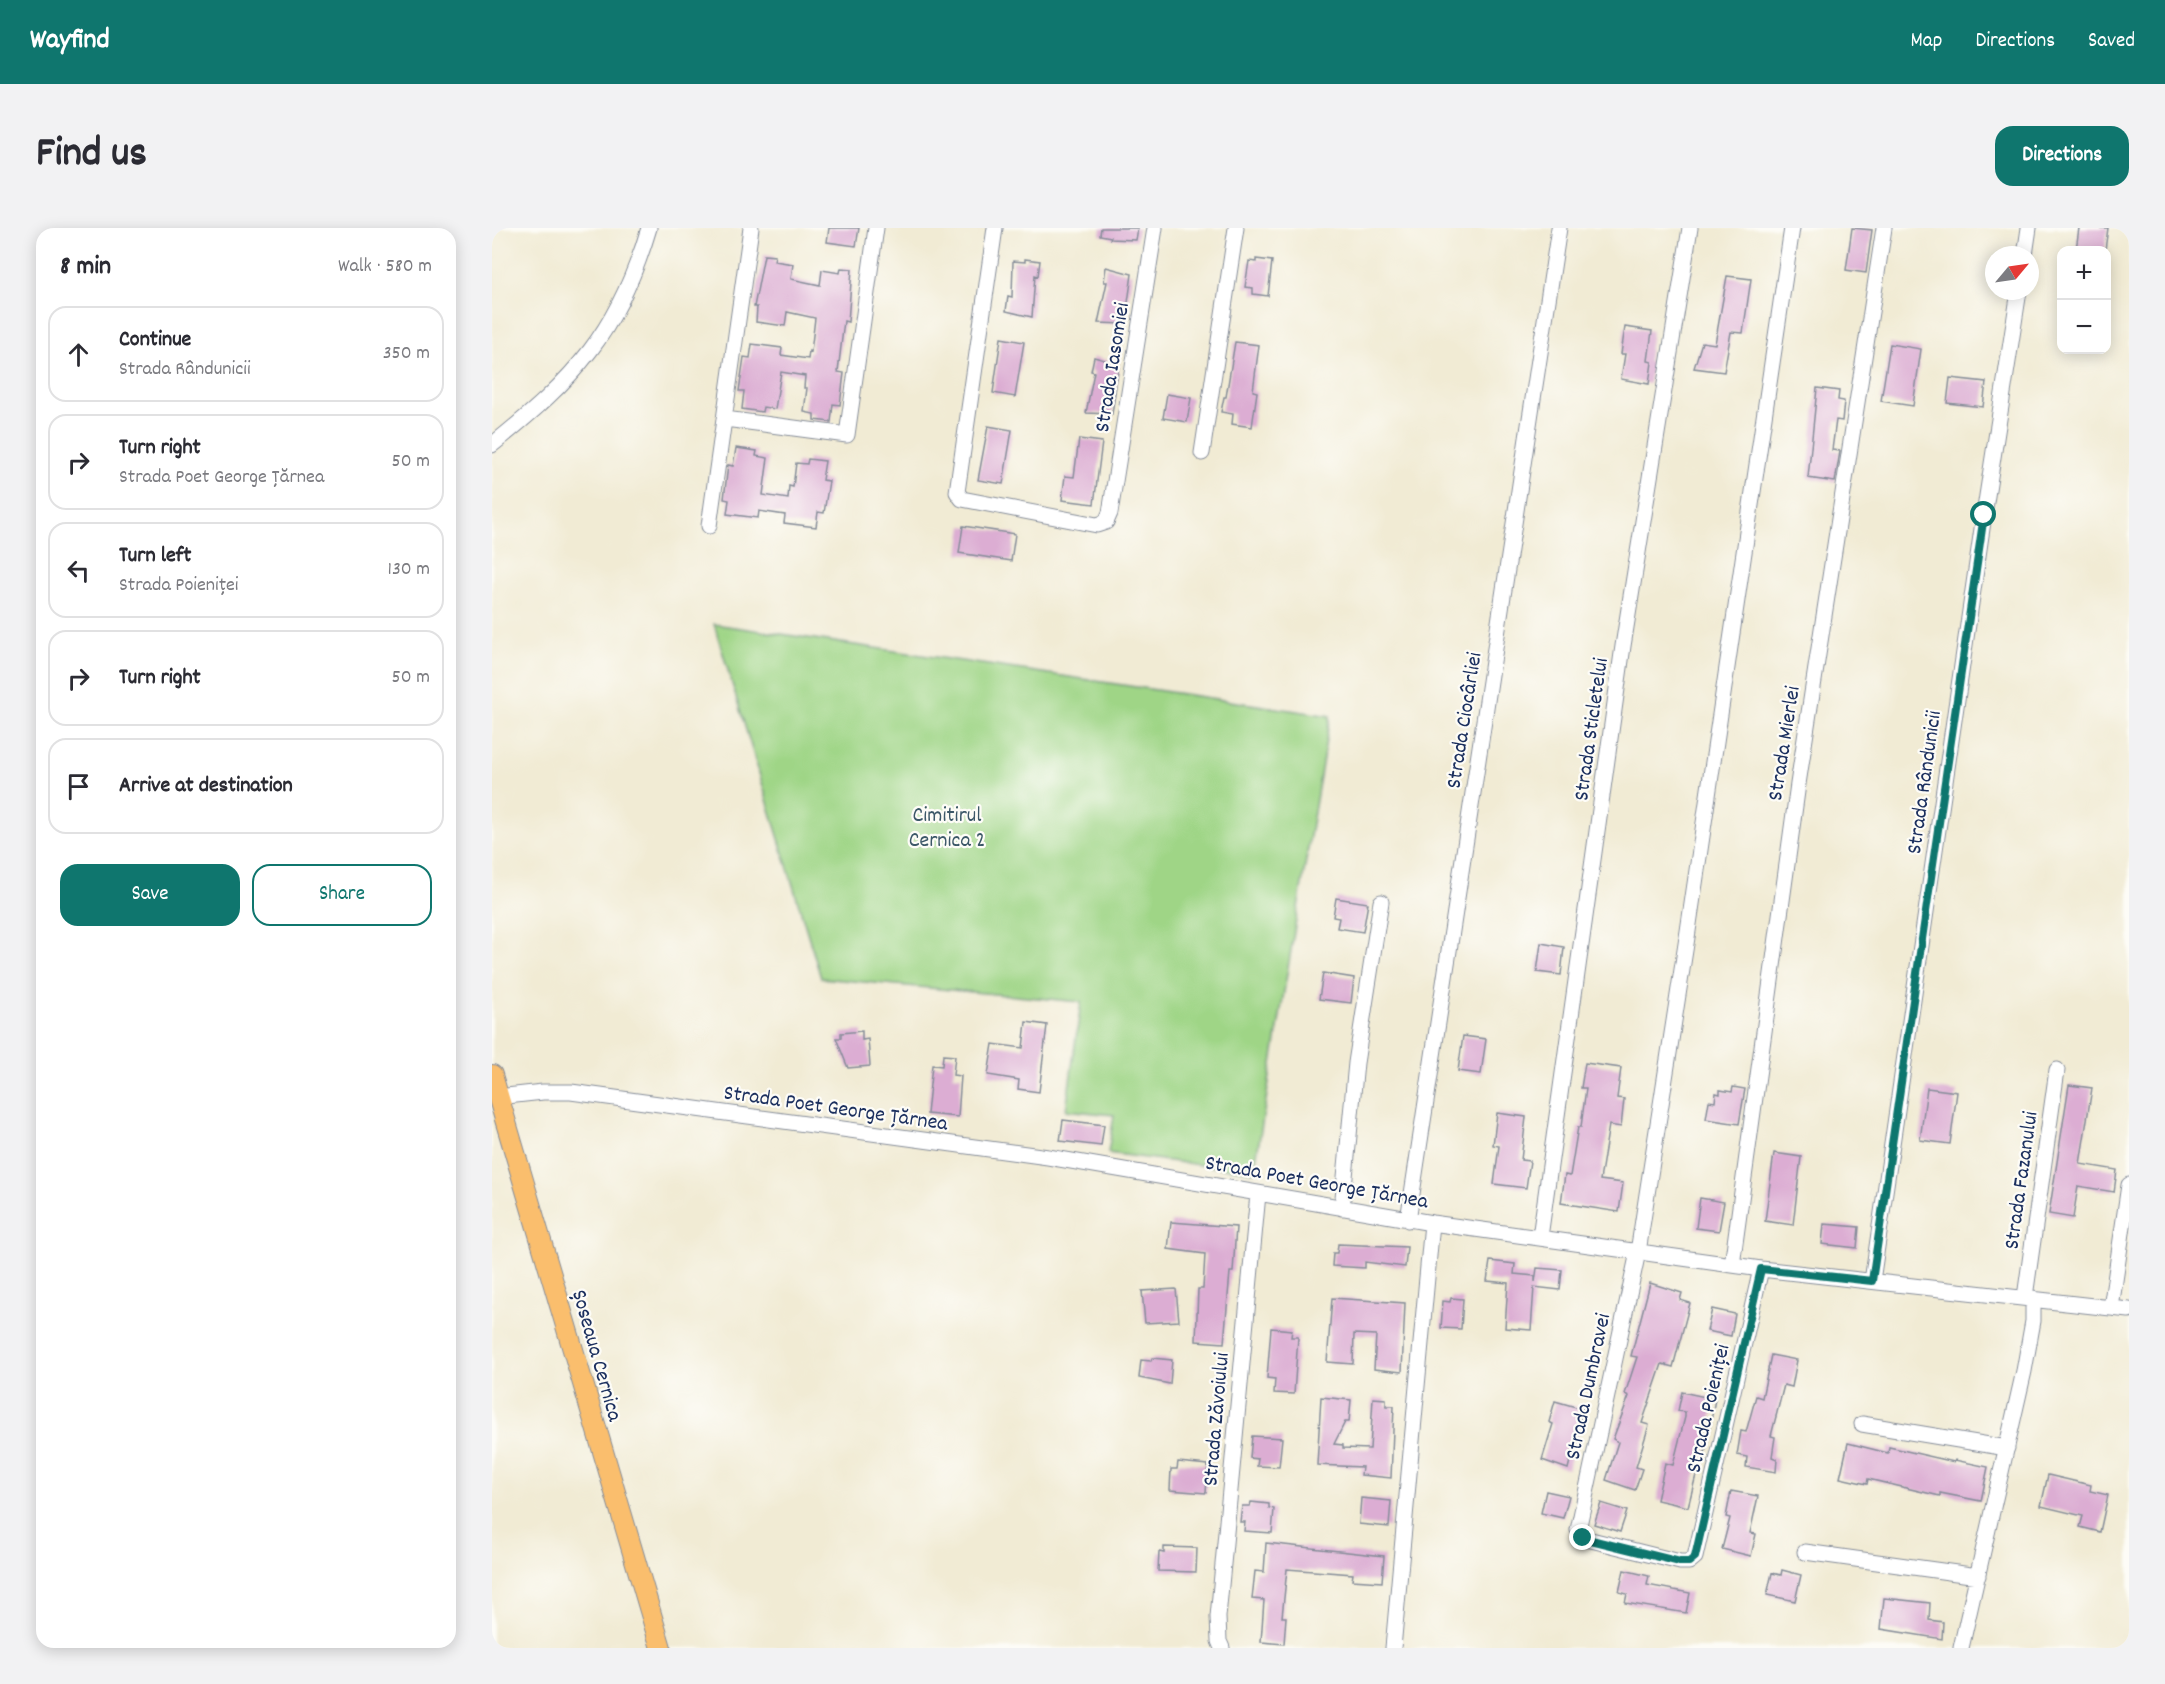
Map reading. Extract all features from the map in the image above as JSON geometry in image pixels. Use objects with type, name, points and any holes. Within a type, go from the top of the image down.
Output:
[{"type":"main road","name":"Șoseaua Cernica","points":[[492,1076],[661,1648]]},
{"type":"street","points":[[492,445],[538,407],[592,350],[620,307],[649,228]]},
{"type":"street","points":[[710,526],[752,228]]},
{"type":"street","points":[[725,418],[847,435],[876,228]]},
{"type":"street","name":"Strada Iasomiei","points":[[995,228],[957,492],[962,499],[1097,525],[1106,522],[1110,513],[1155,228]]},
{"type":"street","points":[[1202,453],[1236,228]]},
{"type":"street","name":"Strada Ciocârliei","points":[[1408,1220],[1559,228]]},
{"type":"street","name":"Strada Sticletelui","points":[[1540,1238],[1623,646],[1690,228]]},
{"type":"street","name":"Strada Dumbravei","points":[[1695,1557],[1689,1562],[1680,1562],[1594,1543],[1583,1538],[1578,1530],[1638,1252],[1690,919],[1792,228]]},
{"type":"street","name":"Strada Mierlei","points":[[1732,1265],[1798,784],[1884,228]]},
{"type":"street","points":[[2026,246],[2029,228]]},
{"type":"street","name":"Strada Rândunicii","points":[[1872,1281],[2018,300]]},
{"type":"street","points":[[1342,1208],[1356,1063],[1381,902]]},
{"type":"street","name":"Strada Fazanului","points":[[1961,1648],[2024,1371],[2033,1321],[2029,1297],[2057,1070]]},
{"type":"street","name":"Strada Poet George Țărnea","points":[[498,1098],[543,1092],[571,1092],[1048,1157],[1408,1220],[1761,1269],[2029,1297],[2129,1310]]},
{"type":"street","points":[[2112,1308],[2129,1185]]},
{"type":"street","name":"Strada Zăvoiului","points":[[1222,1648],[1219,1641],[1218,1617],[1258,1194]]},
{"type":"street","points":[[1393,1648],[1432,1223]]},
{"type":"street","name":"Strada Poieniței","points":[[1695,1557],[1761,1269]]},
{"type":"street","points":[[1862,1424],[2007,1448]]},
{"type":"street","points":[[1805,1552],[1978,1576]]},
{"type":"green space","name":"Cimitirul Cernica 2","points":[[714,624],[1330,716],[1254,1172],[1108,1153],[1114,1115],[1066,1110],[1081,1002],[821,978]]},
{"type":"building","points":[[829,228],[859,228],[856,246],[827,242]]},
{"type":"building","points":[[1101,228],[1138,228],[1136,240],[1110,239],[1111,237],[1100,235]]},
{"type":"building","points":[[1852,228],[1872,230],[1866,273],[1846,270]]},
{"type":"building","points":[[2079,228],[2108,228],[2106,246],[2077,246]]},
{"type":"building","points":[[764,255],[775,256],[774,261],[793,264],[791,279],[820,285],[822,270],[840,273],[841,268],[852,269],[848,322],[844,321],[838,372],[844,373],[840,405],[833,404],[831,422],[814,420],[814,414],[804,412],[807,388],[804,388],[805,376],[781,372],[775,409],[763,407],[762,412],[742,409],[744,391],[739,391],[744,357],[750,358],[752,344],[782,348],[781,355],[808,359],[809,351],[811,352],[815,318],[787,312],[785,326],[756,322],[757,307],[754,307]]},
{"type":"building","points":[[1025,259],[1040,261],[1038,276],[1035,275],[1032,317],[1006,311],[1008,296],[1012,297],[1013,261],[1025,262]]},
{"type":"building","points":[[1256,259],[1272,261],[1268,296],[1253,294],[1253,288],[1245,287],[1249,261],[1256,262]]},
{"type":"building","points":[[1106,267],[1132,274],[1125,324],[1098,323],[1107,282],[1104,282]]},
{"type":"building","points":[[1727,276],[1751,279],[1743,333],[1731,332],[1724,372],[1694,368],[1702,342],[1715,344]]},
{"type":"building","points":[[1625,327],[1652,331],[1648,361],[1652,362],[1649,384],[1621,379],[1625,354],[1621,354]]},
{"type":"building","points":[[1001,338],[1024,342],[1015,397],[993,393]]},
{"type":"building","points":[[1235,342],[1259,345],[1253,391],[1257,392],[1252,427],[1232,424],[1233,414],[1221,412],[1224,397],[1226,397]]},
{"type":"building","points":[[1890,344],[1921,349],[1913,406],[1881,401]]},
{"type":"building","points":[[1094,357],[1119,364],[1112,414],[1086,413],[1094,372],[1091,371]]},
{"type":"building","points":[[1950,378],[1986,382],[1983,407],[1947,403]]},
{"type":"building","points":[[1817,388],[1839,391],[1838,400],[1844,401],[1842,421],[1836,420],[1832,450],[1840,451],[1835,482],[1808,478]]},
{"type":"building","points":[[1167,394],[1191,398],[1187,422],[1163,418]]},
{"type":"building","points":[[988,426],[1012,430],[1003,484],[978,480]]},
{"type":"building","points":[[1079,439],[1102,442],[1094,504],[1062,500],[1065,476],[1074,477]]},
{"type":"building","points":[[736,448],[757,451],[756,456],[768,458],[763,495],[788,499],[789,486],[793,487],[796,463],[807,464],[808,459],[825,461],[822,480],[829,481],[824,513],[818,512],[816,527],[784,523],[785,515],[759,511],[758,518],[727,514],[729,500],[724,499],[728,465],[733,466]]},
{"type":"building","points":[[963,526],[1015,534],[1011,561],[959,553]]},
{"type":"building","points":[[1336,898],[1368,903],[1363,932],[1337,928],[1339,918],[1333,917]]},
{"type":"building","points":[[1541,943],[1564,947],[1561,975],[1537,972]]},
{"type":"building","points":[[1323,973],[1354,978],[1351,1003],[1319,999]]},
{"type":"building","points":[[1026,1022],[1047,1025],[1039,1092],[1018,1089],[1019,1080],[988,1075],[993,1044],[1023,1048]]},
{"type":"building","points":[[862,1031],[862,1040],[868,1039],[870,1066],[848,1068],[836,1038],[841,1038],[841,1033]]},
{"type":"building","points":[[1463,1036],[1486,1039],[1481,1074],[1458,1071]]},
{"type":"building","points":[[943,1055],[955,1056],[953,1075],[961,1076],[958,1117],[927,1114],[932,1065],[942,1066]]},
{"type":"building","points":[[1585,1063],[1621,1068],[1617,1098],[1624,1099],[1621,1127],[1609,1125],[1600,1180],[1623,1183],[1619,1212],[1561,1203],[1565,1175],[1570,1176],[1578,1127],[1581,1127],[1586,1088],[1581,1088]]},
{"type":"building","points":[[2069,1085],[2092,1088],[2080,1164],[2117,1170],[2114,1192],[2078,1186],[2073,1218],[2049,1214]]},
{"type":"building","points":[[1733,1087],[1745,1089],[1739,1124],[1706,1119],[1709,1101],[1715,1102],[1716,1093],[1720,1094],[1720,1090],[1732,1092]]},
{"type":"building","points":[[1927,1088],[1957,1092],[1950,1144],[1920,1140]]},
{"type":"building","points":[[1497,1113],[1526,1117],[1521,1160],[1530,1161],[1526,1188],[1494,1184],[1499,1146],[1493,1145]]},
{"type":"building","points":[[1063,1120],[1104,1125],[1101,1146],[1060,1141]]},
{"type":"building","points":[[1774,1153],[1801,1157],[1793,1225],[1765,1221]]},
{"type":"building","points":[[1700,1198],[1724,1202],[1719,1231],[1696,1228]]},
{"type":"building","points":[[1171,1222],[1236,1227],[1224,1343],[1196,1341],[1198,1289],[1203,1289],[1205,1254],[1168,1249]]},
{"type":"building","points":[[1824,1224],[1859,1227],[1857,1248],[1822,1244]]},
{"type":"building","points":[[1338,1244],[1407,1247],[1405,1267],[1365,1262],[1365,1268],[1332,1266],[1333,1253],[1337,1253]]},
{"type":"building","points":[[1490,1261],[1515,1264],[1514,1274],[1535,1276],[1535,1282],[1537,1268],[1562,1270],[1560,1290],[1534,1287],[1531,1330],[1505,1328],[1508,1283],[1487,1281]]},
{"type":"building","points":[[1650,1283],[1682,1293],[1680,1300],[1690,1303],[1673,1367],[1662,1364],[1642,1423],[1649,1425],[1636,1467],[1642,1469],[1635,1490],[1606,1480],[1618,1442],[1613,1439],[1629,1396],[1625,1394],[1637,1357],[1631,1356]]},
{"type":"building","points":[[1176,1289],[1179,1321],[1145,1323],[1142,1291]]},
{"type":"building","points":[[1332,1298],[1405,1303],[1402,1372],[1374,1369],[1376,1335],[1354,1334],[1353,1364],[1327,1362]]},
{"type":"building","points":[[1451,1298],[1463,1299],[1461,1329],[1441,1328],[1443,1301],[1450,1302]]},
{"type":"building","points":[[1712,1309],[1735,1314],[1731,1336],[1707,1331]]},
{"type":"building","points":[[1271,1328],[1292,1330],[1291,1337],[1298,1337],[1294,1394],[1274,1393],[1275,1379],[1267,1378]]},
{"type":"building","points":[[1771,1355],[1797,1360],[1792,1387],[1784,1385],[1771,1436],[1775,1437],[1772,1457],[1777,1459],[1776,1472],[1746,1467],[1747,1457],[1737,1455],[1741,1431],[1746,1432],[1756,1396],[1762,1398]]},
{"type":"building","points":[[1152,1358],[1172,1360],[1170,1384],[1139,1378],[1141,1360],[1151,1361]]},
{"type":"building","points":[[1682,1392],[1715,1399],[1703,1464],[1699,1463],[1688,1507],[1657,1500],[1665,1463],[1673,1465],[1685,1417],[1685,1412],[1678,1411]]},
{"type":"building","points":[[1321,1397],[1351,1400],[1349,1422],[1345,1422],[1334,1444],[1343,1445],[1343,1448],[1370,1449],[1373,1398],[1386,1399],[1386,1406],[1394,1406],[1391,1478],[1361,1475],[1362,1467],[1317,1465]]},
{"type":"building","points":[[1555,1401],[1583,1409],[1568,1469],[1542,1460],[1553,1424],[1549,1422]]},
{"type":"building","points":[[1252,1436],[1282,1438],[1279,1467],[1257,1466],[1258,1459],[1250,1458]]},
{"type":"building","points":[[1848,1443],[1888,1453],[1889,1447],[1954,1462],[1955,1460],[1988,1467],[1981,1501],[1940,1493],[1940,1496],[1868,1479],[1867,1484],[1840,1478]]},
{"type":"building","points":[[1178,1462],[1208,1465],[1206,1493],[1170,1490],[1171,1469],[1177,1469]]},
{"type":"building","points":[[2048,1475],[2091,1485],[2090,1491],[2108,1495],[2100,1532],[2080,1527],[2083,1516],[2041,1506]]},
{"type":"building","points":[[1546,1491],[1569,1496],[1563,1518],[1541,1513]]},
{"type":"building","points":[[1731,1491],[1758,1496],[1750,1533],[1756,1534],[1751,1556],[1722,1549],[1730,1518],[1726,1517]]},
{"type":"building","points":[[1361,1498],[1391,1501],[1389,1527],[1359,1524]]},
{"type":"building","points":[[1251,1502],[1269,1504],[1269,1508],[1274,1509],[1272,1533],[1244,1531],[1245,1522],[1240,1522],[1242,1506],[1250,1506]]},
{"type":"building","points":[[1601,1503],[1627,1511],[1620,1532],[1594,1524]]},
{"type":"building","points":[[1266,1543],[1384,1556],[1382,1582],[1352,1580],[1353,1574],[1287,1569],[1282,1617],[1286,1617],[1284,1644],[1261,1642],[1264,1600],[1252,1599],[1255,1571],[1264,1572]]},
{"type":"building","points":[[1164,1547],[1197,1548],[1196,1572],[1158,1571],[1159,1552],[1164,1553]]},
{"type":"building","points":[[1624,1570],[1649,1576],[1647,1585],[1690,1593],[1686,1613],[1625,1603],[1627,1594],[1619,1592]]},
{"type":"building","points":[[1782,1570],[1801,1575],[1795,1601],[1767,1595],[1772,1573],[1781,1575]]},
{"type":"building","points":[[1884,1598],[1930,1603],[1929,1620],[1943,1622],[1942,1639],[1881,1629]]},
{"type":"route","points":[[1583,1538],[1594,1543],[1680,1562],[1689,1562],[1695,1557],[1761,1269],[1872,1281],[1984,515]]}]
